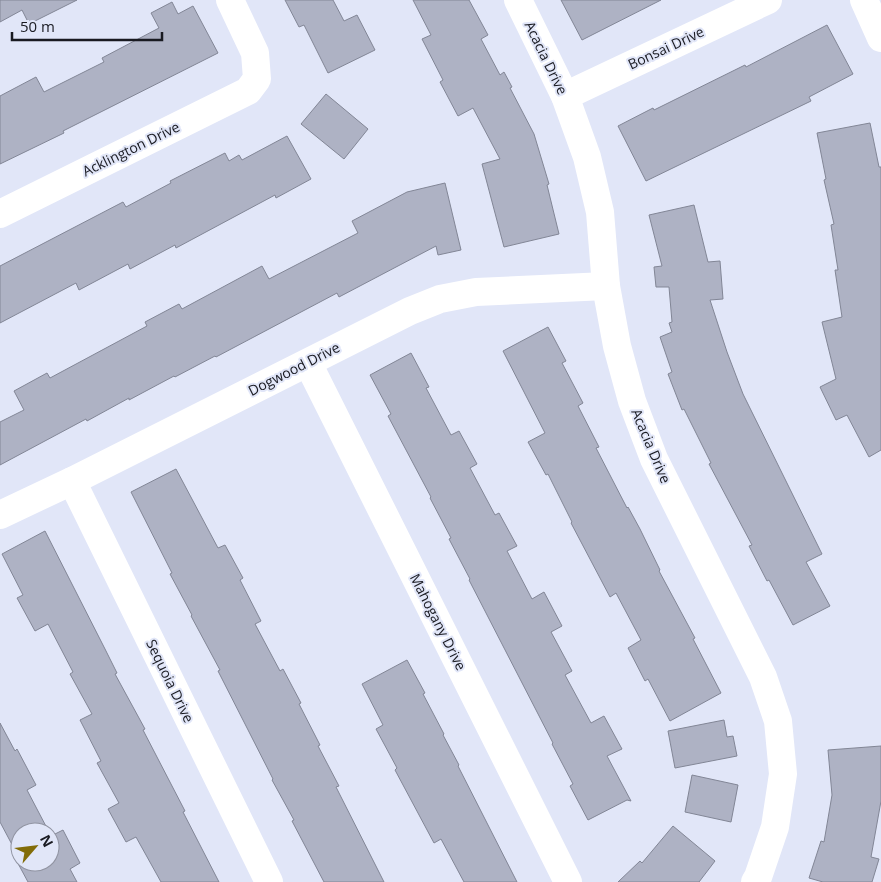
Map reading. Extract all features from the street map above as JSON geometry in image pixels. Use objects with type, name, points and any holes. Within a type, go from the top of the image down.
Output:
[{"type":"street","name":"Acklington Drive","points":[[0,214],[248,91],[257,79],[255,53],[230,0]]},
{"type":"street","name":"Acacia Drive","points":[[518,0],[565,96],[587,157],[600,212],[606,286],[617,346],[632,401],[654,459],[763,677],[778,722],[783,774],[775,827],[755,882]]},
{"type":"street","name":"Bonsai Drive","points":[[565,96],[768,0]]},
{"type":"street","points":[[864,0],[881,38]]},
{"type":"street","name":"Dogwood Drive","points":[[0,515],[72,481],[410,311],[440,300],[476,292],[606,286]]},
{"type":"street","name":"Mahogany Drive","points":[[308,363],[568,882]]},
{"type":"street","name":"Sequoia Drive","points":[[72,481],[269,882]]},
{"type":"building","points":[[0,0],[77,0],[29,24],[22,10],[0,22]]},
{"type":"building","points":[[285,0],[333,0],[344,21],[357,15],[375,50],[328,73],[304,25],[299,27]]},
{"type":"building","points":[[413,0],[469,0],[488,35],[481,39],[500,75],[504,72],[512,87],[510,88],[534,134],[549,184],[547,185],[559,234],[504,247],[482,164],[500,159],[473,108],[458,116],[440,82],[443,80],[422,39],[431,35]]},
{"type":"building","points":[[561,0],[661,0],[582,40]]},
{"type":"building","points":[[172,2],[178,14],[193,6],[218,53],[0,164],[0,96],[36,77],[44,92],[104,62],[102,58],[159,28],[151,13]]},
{"type":"building","points":[[827,25],[853,74],[809,97],[811,101],[646,181],[618,126],[745,65],[746,67]]},
{"type":"building","points":[[326,94],[368,129],[344,159],[301,124]]},
{"type":"building","points":[[870,123],[879,167],[881,167],[881,450],[869,457],[847,415],[836,420],[820,387],[836,379],[822,322],[842,317],[835,270],[838,270],[831,225],[834,224],[824,180],[826,179],[817,133]]},
{"type":"building","points":[[287,136],[311,179],[276,198],[275,195],[176,248],[175,245],[130,269],[128,264],[79,290],[76,283],[0,323],[0,266],[123,202],[126,207],[171,183],[170,181],[225,153],[229,161],[239,155],[242,160]]},
{"type":"building","points":[[445,183],[461,250],[438,255],[436,246],[339,297],[337,293],[216,357],[174,376],[129,400],[129,398],[87,421],[86,419],[0,465],[0,422],[24,410],[14,391],[47,373],[50,378],[147,326],[145,322],[179,304],[182,309],[262,266],[269,279],[358,233],[352,221],[407,192]]},
{"type":"building","points":[[694,205],[708,262],[720,261],[723,299],[710,300],[727,352],[743,394],[822,554],[806,562],[830,606],[793,625],[749,546],[752,545],[709,464],[711,463],[684,409],[682,410],[668,374],[672,372],[660,337],[672,332],[669,323],[672,322],[669,287],[656,287],[654,267],[662,266],[649,215]]},
{"type":"building","points":[[548,327],[566,361],[562,363],[583,403],[578,406],[599,447],[596,448],[640,529],[659,571],[695,638],[693,639],[721,693],[670,721],[648,679],[645,681],[628,648],[641,640],[616,593],[610,597],[571,523],[548,474],[546,475],[528,442],[545,433],[503,351]]},
{"type":"building","points":[[411,353],[429,387],[426,388],[451,435],[459,431],[477,464],[470,468],[495,515],[499,513],[517,546],[507,551],[532,599],[544,592],[562,626],[551,632],[572,671],[565,675],[591,723],[604,716],[622,749],[607,756],[631,801],[627,800],[588,820],[570,786],[573,784],[553,743],[469,580],[449,539],[451,538],[388,416],[391,414],[370,375]]},
{"type":"building","points":[[176,469],[218,548],[225,545],[243,578],[240,580],[261,621],[255,624],[280,671],[283,669],[301,703],[299,704],[320,745],[318,746],[339,786],[336,787],[384,882],[324,882],[292,821],[294,820],[272,780],[218,671],[220,670],[170,574],[172,573],[131,492]]},
{"type":"building","points":[[45,531],[117,673],[115,674],[145,729],[143,730],[219,882],[161,882],[136,837],[126,842],[108,809],[119,803],[97,763],[101,761],[80,720],[92,714],[70,674],[73,672],[48,624],[35,631],[17,598],[23,595],[2,554]]},
{"type":"building","points":[[407,660],[517,882],[464,882],[441,839],[434,843],[395,770],[397,768],[376,729],[383,725],[362,684]]},
{"type":"building","points":[[724,720],[727,737],[733,736],[737,756],[675,768],[668,731]]},
{"type":"building","points":[[0,723],[15,751],[17,749],[36,785],[27,790],[44,822],[10,822],[10,841],[0,822]]},
{"type":"building","points":[[881,746],[881,801],[871,857],[879,859],[872,882],[823,882],[809,878],[821,841],[824,842],[832,795],[828,750]]},
{"type":"building","points":[[692,775],[738,785],[731,822],[685,812]]},
{"type":"building","points":[[673,826],[715,861],[699,882],[618,882],[640,861],[642,863]]},
{"type":"building","points":[[63,830],[80,863],[70,869],[77,882],[28,882],[23,872],[60,872],[60,832]]}]
